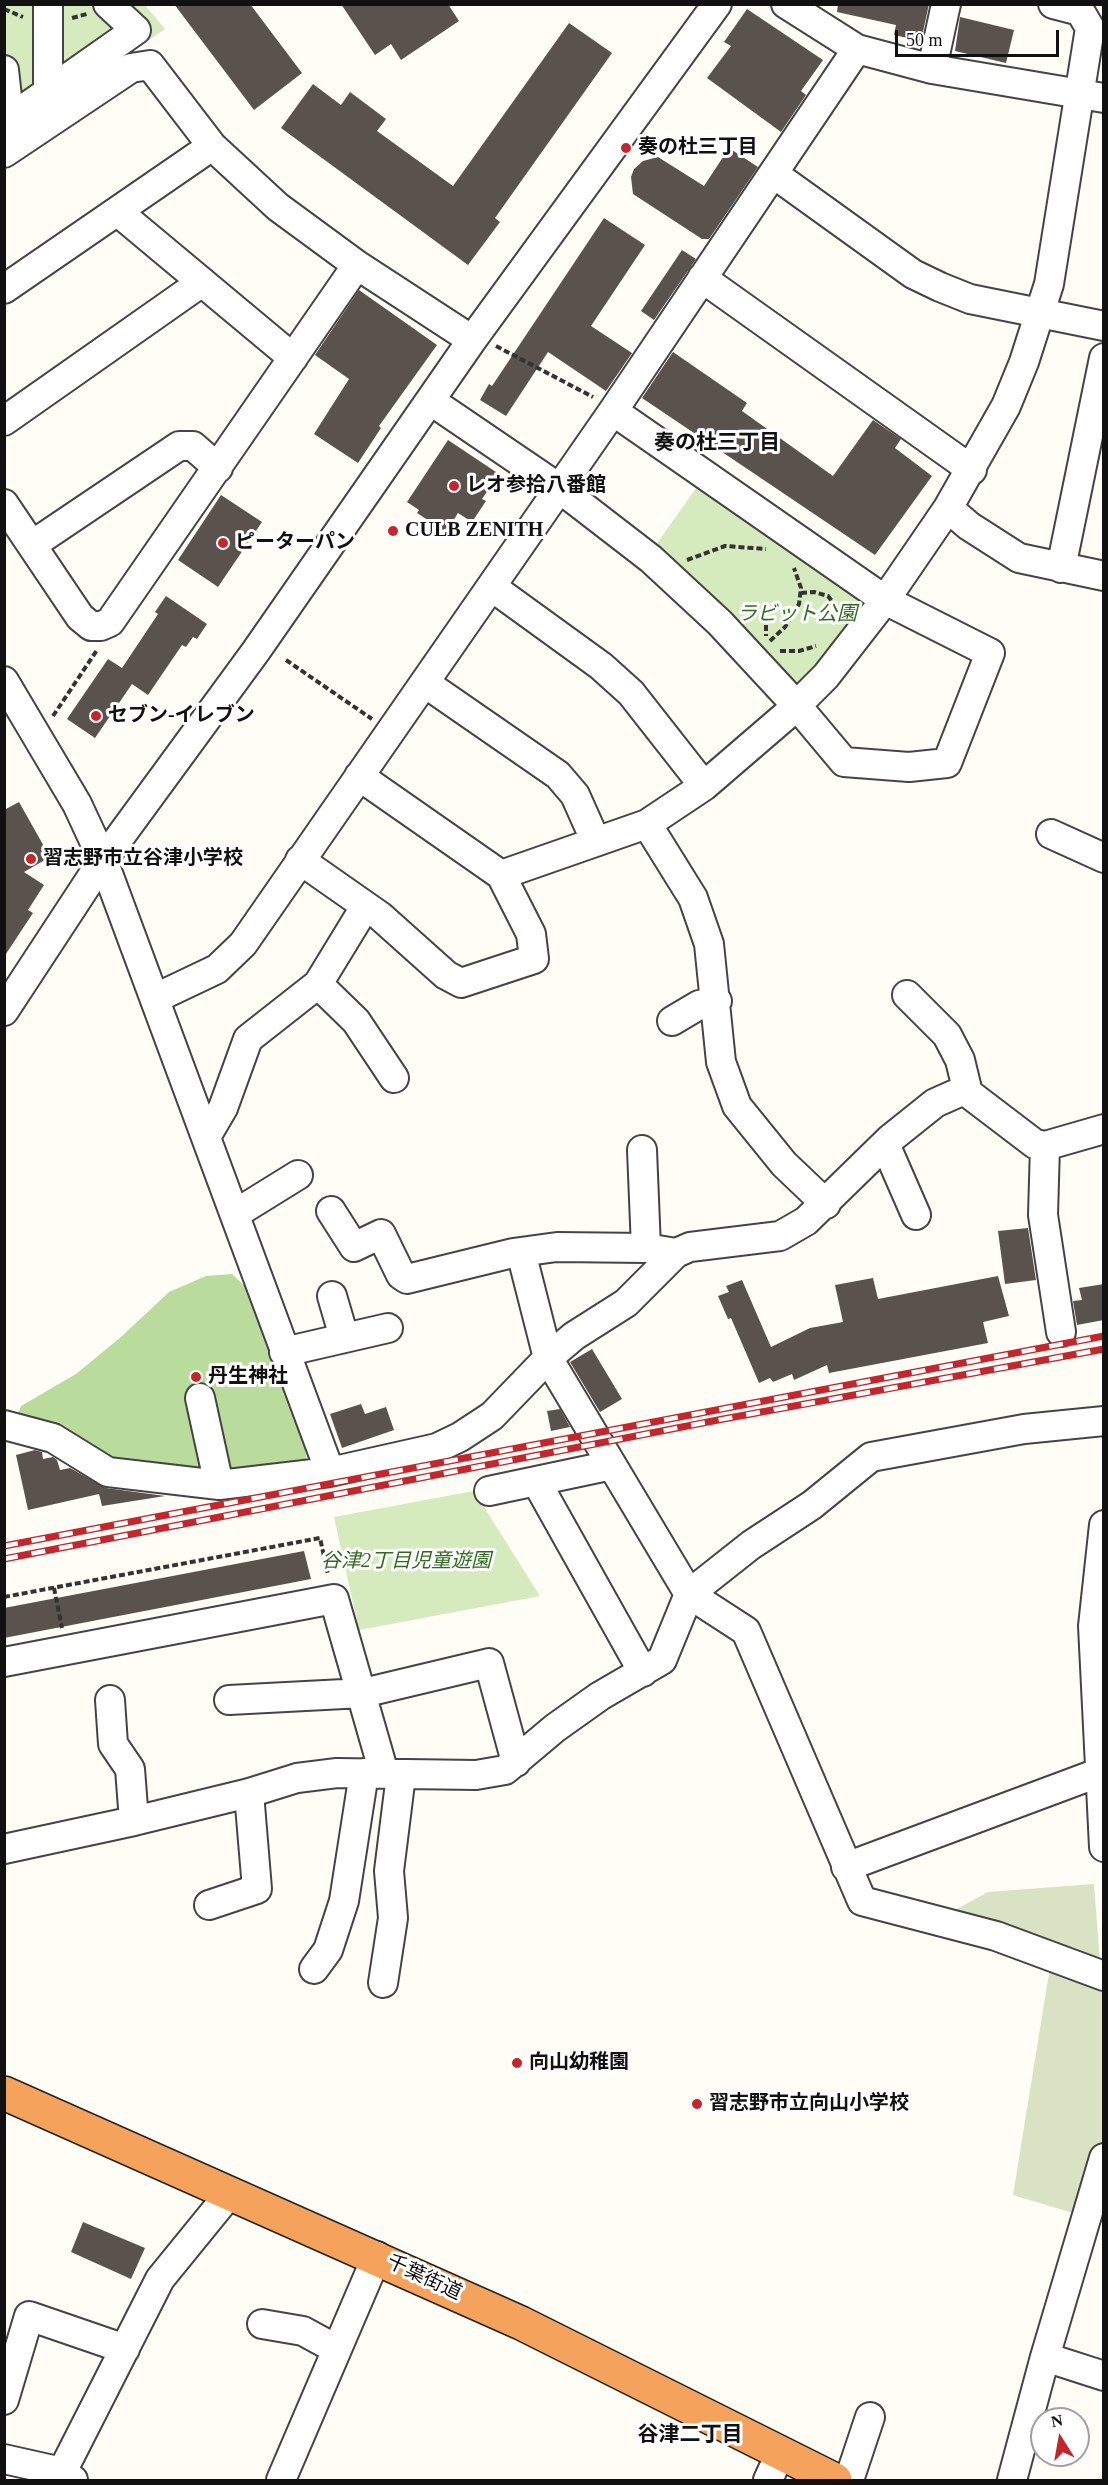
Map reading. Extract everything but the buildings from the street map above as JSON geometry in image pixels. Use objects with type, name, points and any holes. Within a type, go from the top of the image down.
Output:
[{"type":"highway","name":"千葉街道","points":[[4,2092],[376,2256],[521,2323],[774,2467],[835,2481]]},
{"type":"street","points":[[48,4],[48,92]]},
{"type":"street","points":[[4,70],[8,106],[5,122],[136,30],[108,4]]},
{"type":"street","points":[[4,1011],[103,860],[256,651],[431,401],[483,342],[717,4]]},
{"type":"street","points":[[786,4],[857,49],[932,69],[1092,97]]},
{"type":"street","points":[[932,69],[946,4]]},
{"type":"street","points":[[501,875],[647,824],[704,786],[796,706],[826,676],[885,600],[948,508],[972,470],[1006,406],[1041,314],[1092,97],[1090,28],[1080,11],[1053,4]]},
{"type":"street","points":[[156,998],[216,969],[243,944],[613,411],[857,49]]},
{"type":"street","points":[[4,153],[131,68],[150,65],[212,146],[278,207],[357,265],[483,342]]},
{"type":"street","points":[[4,289],[212,146]]},
{"type":"street","points":[[774,174],[913,274],[970,299],[1104,326]]},
{"type":"street","points":[[118,212],[293,358]]},
{"type":"street","points":[[4,504],[80,617],[91,626],[101,626],[110,622],[357,265]]},
{"type":"street","points":[[702,278],[972,470]]},
{"type":"street","points":[[4,421],[202,282]]},
{"type":"street","points":[[1061,568],[1104,358]]},
{"type":"street","points":[[431,401],[609,524],[668,574],[766,649],[796,706],[844,762],[909,767],[947,763],[990,653],[885,600],[613,411]]},
{"type":"street","points":[[33,545],[179,446],[193,446],[218,468]]},
{"type":"street","points":[[948,508],[969,526],[1019,558],[1104,576]]},
{"type":"street","points":[[492,587],[601,666],[631,693],[704,786]]},
{"type":"street","points":[[4,681],[76,804],[103,860],[330,1472]]},
{"type":"street","points":[[425,683],[558,775],[575,795],[596,842]]},
{"type":"street","points":[[300,860],[380,916],[446,975],[461,984],[534,959],[531,934],[501,875],[359,776]]},
{"type":"street","points":[[647,824],[693,898],[709,944],[717,1001],[721,1062],[737,1107],[784,1164],[826,1204]]},
{"type":"street","points":[[1051,834],[1104,858]]},
{"type":"street","points":[[206,1137],[223,1108],[248,1039],[318,984],[365,907]]},
{"type":"street","points":[[318,984],[356,1021],[394,1078]]},
{"type":"street","points":[[907,995],[947,1035],[960,1060],[968,1093]]},
{"type":"street","points":[[672,1021],[699,1005],[717,1001]]},
{"type":"street","points":[[4,1425],[53,1438],[108,1472],[219,1485],[330,1472],[436,1448],[460,1437],[492,1416],[548,1358],[574,1336],[626,1303],[676,1253],[690,1247],[780,1236],[806,1221],[885,1144],[935,1103],[962,1091],[968,1093],[1035,1144],[1045,1146],[1104,1129]]},
{"type":"street","points":[[885,1144],[916,1215]]},
{"type":"street","points":[[1045,1146],[1043,1215],[1061,1332]]},
{"type":"street","points":[[642,1150],[646,1248]]},
{"type":"street","points":[[235,1214],[298,1175]]},
{"type":"street","points":[[331,1211],[354,1247],[381,1234],[401,1275],[407,1279],[521,1252],[557,1247],[646,1248],[676,1253]]},
{"type":"street","points":[[521,1252],[548,1358],[689,1594],[746,1631],[862,1901],[996,1936],[1104,1976]]},
{"type":"street","points":[[332,1296],[344,1337]]},
{"type":"street","points":[[284,1352],[388,1328]]},
{"type":"street","points":[[200,1398],[219,1485]]},
{"type":"street","points":[[4,1848],[134,1821],[249,1793],[297,1778],[337,1773],[476,1775],[505,1770],[555,1728],[662,1660],[689,1594],[751,1545],[812,1505],[871,1458],[1024,1428],[1104,1421]]},
{"type":"street","points":[[489,1491],[612,1465]]},
{"type":"street","points":[[536,1481],[643,1672]]},
{"type":"street","points":[[1103,1533],[1098,1628],[1104,1846]]},
{"type":"street","points":[[4,1662],[334,1599],[363,1693],[383,1773],[393,1918],[383,1983]]},
{"type":"street","points":[[229,1700],[363,1693],[489,1663],[516,1762]]},
{"type":"street","points":[[110,1700],[113,1744],[130,1769],[134,1821]]},
{"type":"street","points":[[846,1867],[1100,1764]]},
{"type":"street","points":[[314,1969],[328,1950],[383,1773]]},
{"type":"street","points":[[209,1905],[257,1889],[249,1793]]},
{"type":"street","points":[[1012,2481],[1045,2357],[1093,2228],[1104,2158]]},
{"type":"street","points":[[4,2459],[68,2476],[125,2349],[160,2279],[230,2193]]},
{"type":"street","points":[[281,2481],[376,2256]]},
{"type":"street","points":[[4,2400],[29,2316],[125,2349]]},
{"type":"street","points":[[262,2324],[303,2331],[336,2349]]},
{"type":"street","points":[[1045,2357],[1104,2376]]},
{"type":"street","points":[[849,2481],[870,2417]]},
{"type":"path","points":[[483,342],[592,396],[613,411]]},
{"type":"path","points":[[668,574],[692,556],[714,548],[744,545],[771,550]]},
{"type":"path","points":[[766,649],[793,616],[801,593],[799,577],[789,561]]},
{"type":"path","points":[[801,593],[819,593],[835,602],[836,625]]},
{"type":"path","points":[[766,616],[766,631]]},
{"type":"path","points":[[49,722],[94,656],[110,622]]},
{"type":"path","points":[[766,649],[800,651],[814,647],[824,640]]},
{"type":"path","points":[[286,660],[390,732]]},
{"type":"path","points":[[4,1597],[320,1538],[334,1599]]},
{"type":"path","points":[[54,1588],[66,1650]]},
{"type":"green space","points":[[5,5],[145,5],[165,29],[5,139]]},
{"type":"green space","name":"ラビット公園","points":[[699,484],[861,595],[863,616],[811,686],[792,684],[655,546]]},
{"type":"green space","points":[[232,1274],[258,1299],[303,1426],[307,1464],[176,1488],[16,1421],[21,1406],[76,1374],[121,1337],[169,1292],[206,1276]]},
{"type":"green space","name":"谷津2丁目児童遊園","points":[[474,1491],[540,1596],[359,1630],[334,1517]]},
{"type":"green space","points":[[1094,1884],[1100,1962],[1104,1966],[1103,2222],[1013,2195],[1051,1961],[935,1921],[988,1892]]},
{"type":"railway","points":[[4,1546],[1104,1336]]},
{"type":"railway","points":[[4,1559],[718,1420],[1104,1349]]},
{"type":"place","name":"奏の杜三丁目","points":[[626,148]]},
{"type":"place","name":"レオ参拾八番館","points":[[454,486]]},
{"type":"place","name":"CULB ZENITH","points":[[393,531]]},
{"type":"place","name":"ピーターパン","points":[[223,543]]},
{"type":"place","name":"セブン-イレブン","points":[[96,716]]},
{"type":"place","name":"習志野市立谷津小学校","points":[[31,859]]},
{"type":"place","name":"丹生神社","points":[[196,1377]]},
{"type":"place","name":"向山幼稚園","points":[[517,2063]]},
{"type":"place","name":"習志野市立向山小学校","points":[[697,2104]]},
{"type":"district","name":"奏の杜三丁目","points":[[717,444]]},
{"type":"district","name":"谷津二丁目","points":[[690,2436]]}]
